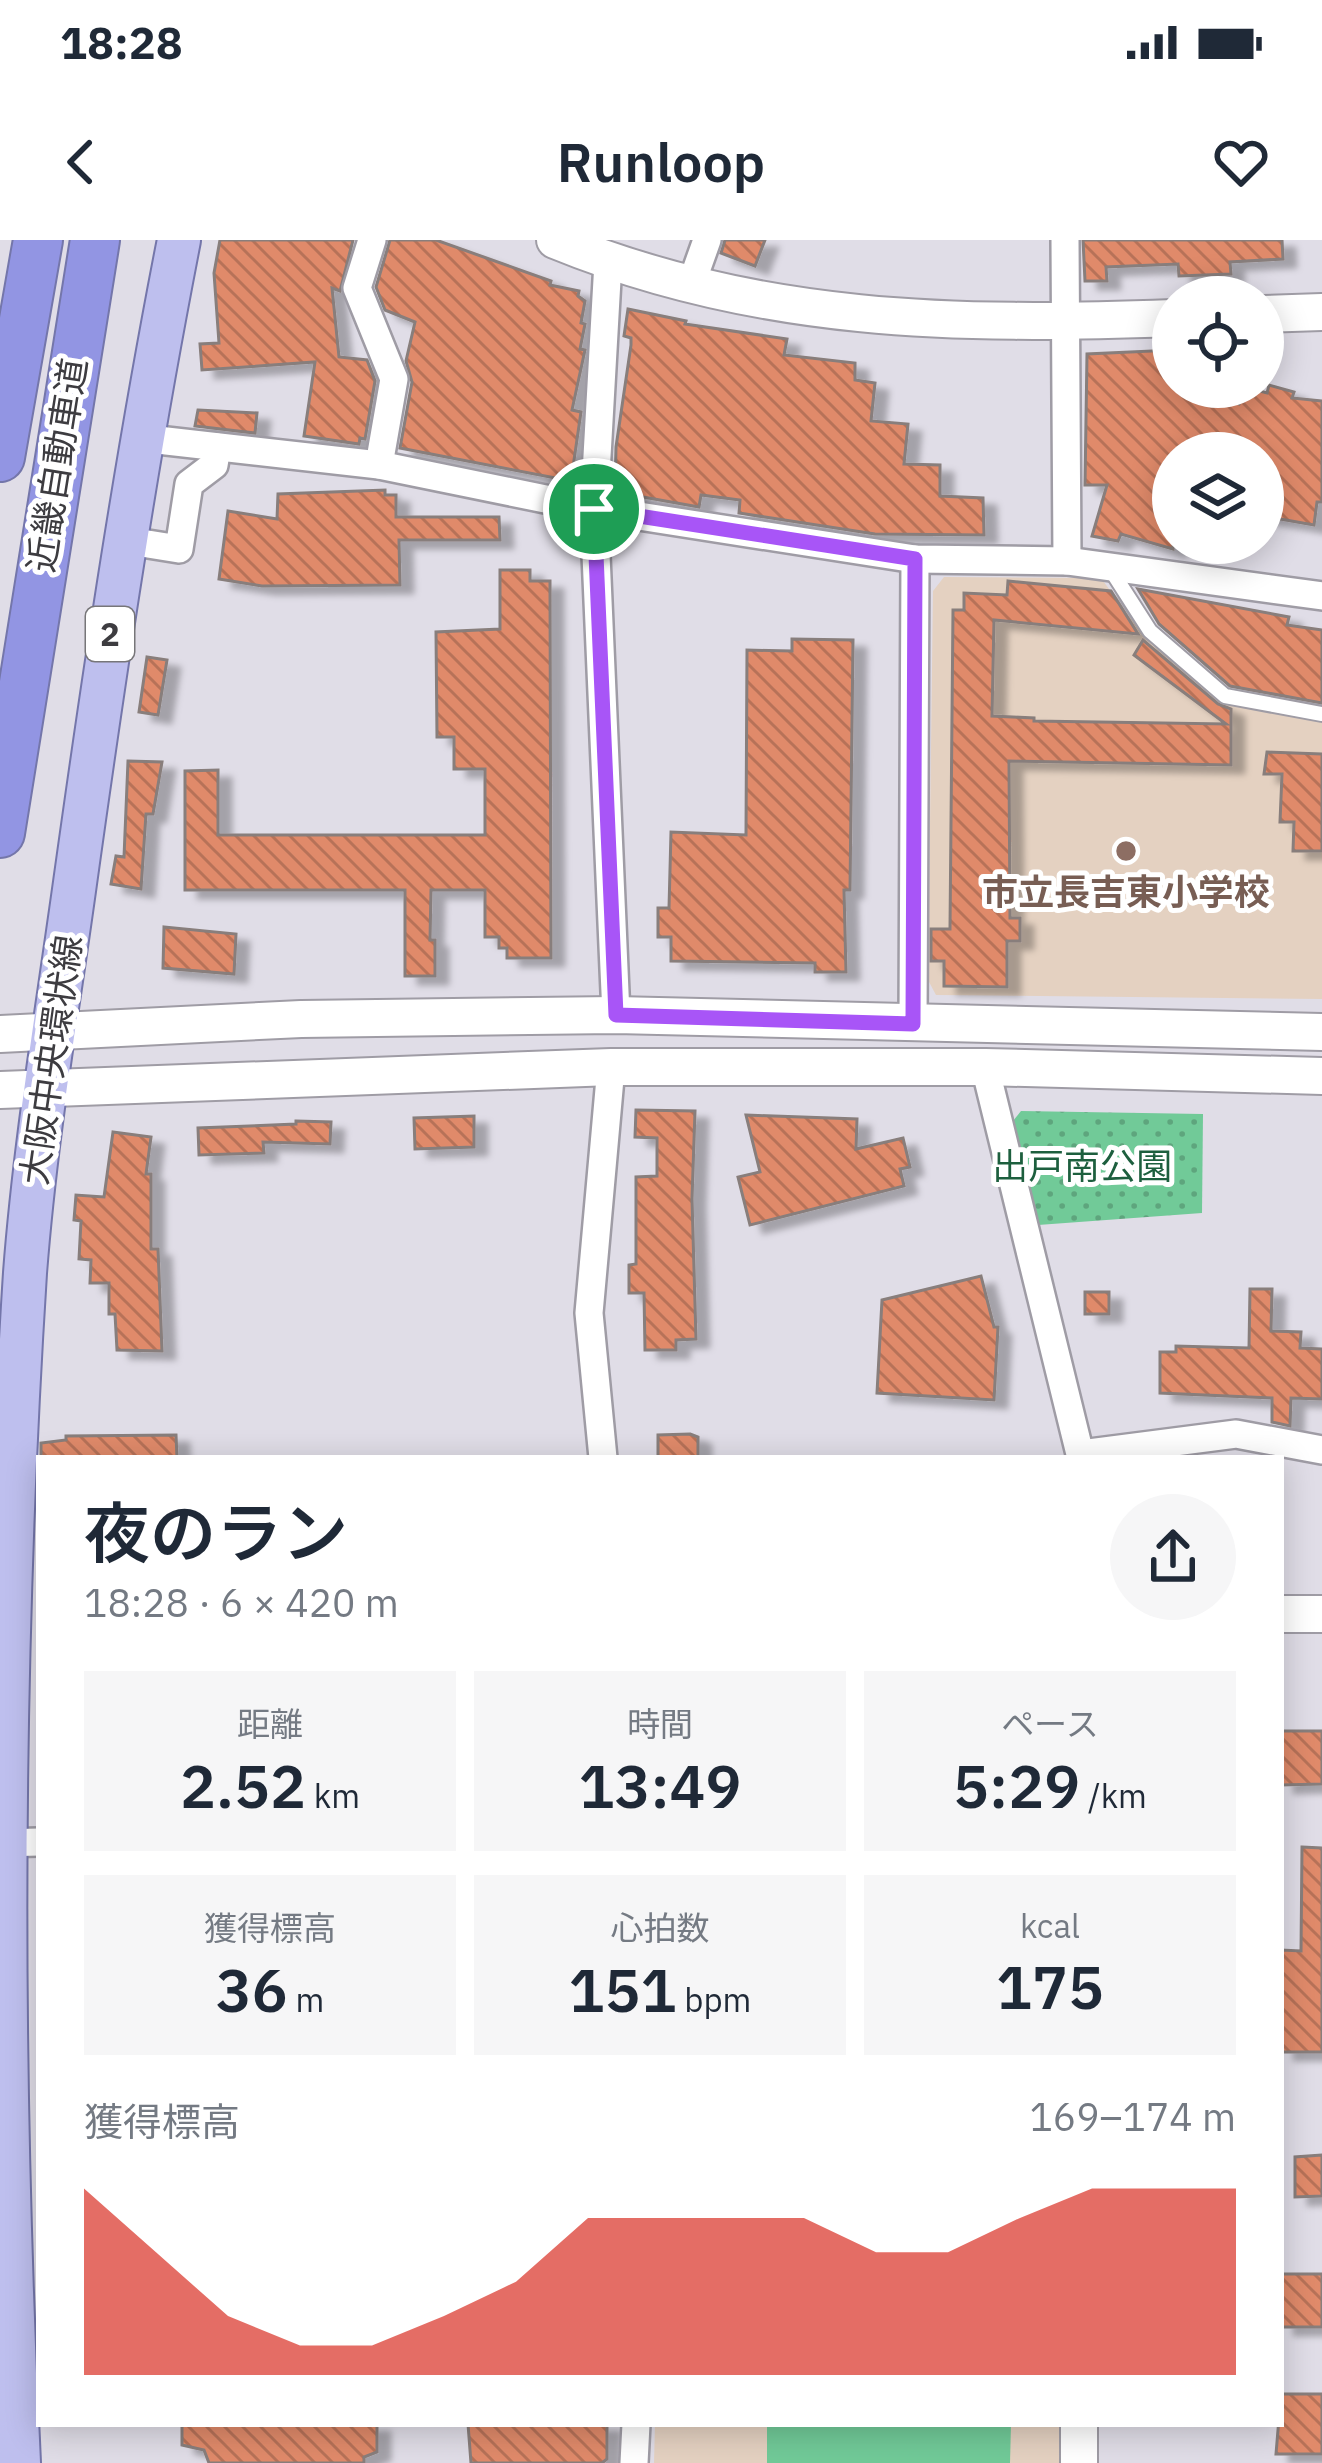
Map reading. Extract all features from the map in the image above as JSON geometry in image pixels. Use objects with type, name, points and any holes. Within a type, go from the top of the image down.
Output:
[{"type":"highway","name":"近畿自動車道","points":[[0,457],[38,240]]},
{"type":"highway","name":"近畿自動車道","points":[[0,833],[94,240]]},
{"type":"main road","name":"大阪中央環状線","points":[[19,2463],[11,2346],[0,1843],[25,1270],[44,1090],[123,540],[179,240]]},
{"type":"street","points":[[372,240],[357,288],[394,379],[380,466]]},
{"type":"street","points":[[555,240],[608,262],[741,299],[875,316],[1065,322],[1152,319]]},
{"type":"street","points":[[691,285],[707,240]]},
{"type":"street","points":[[1065,240],[1066,561]]},
{"type":"street","points":[[608,262],[594,509],[616,1015]]},
{"type":"street","points":[[1284,313],[1322,312]]},
{"type":"street","points":[[137,457],[217,447],[380,466],[594,509],[915,559],[1066,561],[1322,596]]},
{"type":"street","points":[[123,540],[179,549],[189,484],[214,466],[217,447]]},
{"type":"street","points":[[137,457],[189,484]]},
{"type":"street","points":[[913,1024],[915,559]]},
{"type":"street","points":[[0,1034],[301,1019],[616,1015],[1322,1032]]},
{"type":"street","points":[[603,1455],[589,1313],[611,1067]]},
{"type":"street","points":[[0,1090],[611,1067],[985,1067],[1322,1076]]},
{"type":"street","points":[[985,1067],[1081,1455]]},
{"type":"street","points":[[1096,1455],[1236,1446],[1322,1450]]},
{"type":"street","points":[[1284,1614],[1322,1614]]},
{"type":"street","points":[[0,1843],[36,1842]]},
{"type":"street","points":[[634,2463],[636,2427]]},
{"type":"street","points":[[1079,2427],[1079,2463]]},
{"type":"lane","points":[[1109,567],[1150,631],[1225,696],[1322,714]]},
{"type":"lane","points":[[0,1044],[54,1031]]},
{"type":"shaded area","name":"市立長吉東小学校","points":[[944,577],[1101,578],[1145,638],[1219,702],[1322,722],[1322,999],[936,995],[928,980],[933,591]]},
{"type":"shaded area","points":[[655,2427],[1062,2427],[1062,2463],[654,2463]]},
{"type":"green space","name":"出戸南公園","points":[[1021,1111],[1203,1114],[1202,1213],[1038,1225],[1013,1121]]},
{"type":"green space","points":[[767,2427],[1011,2427],[1010,2463],[767,2463]]},
{"type":"building","points":[[220,240],[353,240],[340,291],[332,288],[339,357],[367,360],[375,381],[365,439],[360,438],[359,444],[304,436],[315,362],[202,370],[200,344],[219,343],[214,273]]},
{"type":"building","points":[[390,240],[436,240],[551,281],[550,285],[579,291],[585,301],[580,349],[585,350],[572,410],[581,412],[571,481],[400,448],[412,382],[406,361],[415,322],[385,310],[376,287]]},
{"type":"building","points":[[725,240],[765,240],[755,266],[721,253]]},
{"type":"building","points":[[1083,240],[1282,240],[1283,259],[1230,262],[1231,274],[1179,276],[1178,264],[1106,267],[1107,281],[1085,281]]},
{"type":"building","points":[[628,309],[685,324],[787,339],[784,355],[855,363],[855,380],[875,383],[871,421],[908,424],[904,464],[940,465],[940,496],[983,498],[984,535],[875,534],[739,513],[740,500],[701,495],[699,507],[615,492],[616,447],[631,345],[631,338],[624,336]]},
{"type":"building","points":[[1152,351],[1152,408],[1284,408],[1284,389],[1294,392],[1292,398],[1322,401],[1322,502],[1317,502],[1314,525],[1284,520],[1284,432],[1152,432],[1152,543],[1121,534],[1118,541],[1092,536],[1107,485],[1085,485],[1087,354]]},
{"type":"building","points":[[198,410],[257,413],[255,433],[195,426]]},
{"type":"building","points":[[385,490],[385,495],[396,495],[396,517],[499,517],[500,540],[399,540],[400,585],[262,586],[219,579],[228,511],[277,519],[278,494]]},
{"type":"building","points":[[500,570],[530,570],[530,581],[550,581],[551,958],[507,958],[507,948],[499,948],[499,937],[485,937],[485,890],[431,890],[435,976],[405,976],[405,890],[185,890],[185,771],[218,770],[218,835],[485,835],[485,769],[454,769],[454,737],[437,737],[436,632],[500,629]]},
{"type":"building","points":[[1008,581],[1111,591],[1138,634],[994,620],[992,716],[1226,724],[1134,655],[1143,640],[1218,704],[1231,709],[1231,765],[1009,761],[1010,918],[1020,918],[1020,941],[1007,941],[1007,987],[944,986],[944,961],[931,961],[931,929],[950,929],[953,610],[964,610],[964,593],[1007,595]]},
{"type":"building","points":[[1138,589],[1289,617],[1287,625],[1322,630],[1322,703],[1230,686],[1159,624]]},
{"type":"building","points":[[792,639],[853,640],[850,890],[844,890],[846,972],[815,972],[815,963],[671,961],[671,937],[658,937],[658,908],[669,908],[671,832],[746,835],[747,650],[792,651]]},
{"type":"building","points":[[147,657],[167,660],[158,715],[139,712]]},
{"type":"building","points":[[1267,752],[1322,754],[1322,851],[1293,851],[1294,822],[1280,822],[1282,774],[1264,774]]},
{"type":"building","points":[[128,761],[162,762],[153,814],[146,814],[141,889],[111,884],[116,856],[124,857]]},
{"type":"building","points":[[164,927],[236,934],[234,974],[163,968]]},
{"type":"building","points":[[636,1110],[695,1111],[696,1339],[676,1340],[676,1350],[645,1350],[644,1293],[629,1293],[629,1265],[636,1264],[636,1177],[657,1176],[657,1138],[635,1137]]},
{"type":"building","points":[[746,1115],[857,1119],[856,1149],[903,1138],[910,1167],[900,1169],[904,1186],[750,1225],[738,1177],[760,1172]]},
{"type":"building","points":[[474,1116],[474,1147],[415,1149],[414,1118]]},
{"type":"building","points":[[331,1122],[330,1144],[263,1142],[264,1153],[199,1155],[198,1128]]},
{"type":"building","points":[[113,1132],[151,1137],[146,1174],[151,1174],[151,1249],[158,1249],[162,1351],[117,1350],[115,1314],[109,1314],[109,1283],[90,1283],[91,1260],[79,1259],[81,1221],[74,1220],[76,1195],[104,1197]]},
{"type":"building","points":[[981,1276],[994,1327],[998,1327],[994,1400],[877,1393],[882,1300]]},
{"type":"building","points":[[1250,1289],[1272,1289],[1271,1331],[1301,1332],[1300,1348],[1322,1349],[1322,1399],[1291,1398],[1290,1426],[1272,1422],[1272,1398],[1160,1393],[1160,1352],[1176,1352],[1176,1346],[1249,1348]]},
{"type":"building","points":[[1085,1292],[1109,1292],[1109,1314],[1085,1314]]},
{"type":"building","points":[[176,1435],[177,1455],[41,1455],[41,1443],[66,1440],[66,1436]]},
{"type":"building","points":[[658,1435],[698,1437],[698,1455],[658,1455]]},
{"type":"building","points":[[1284,1731],[1322,1731],[1322,1784],[1284,1785]]},
{"type":"building","points":[[1302,1847],[1322,1848],[1322,2052],[1284,2052],[1284,1950],[1301,1951]]},
{"type":"building","points":[[1322,2155],[1322,2196],[1295,2197],[1295,2157]]},
{"type":"building","points":[[1284,2274],[1322,2274],[1322,2327],[1284,2327]]},
{"type":"building","points":[[1284,2394],[1322,2394],[1322,2454],[1276,2454],[1278,2427],[1284,2427]]},
{"type":"building","points":[[182,2427],[377,2427],[377,2452],[364,2457],[364,2463],[209,2463],[204,2450],[182,2445]]},
{"type":"building","points":[[468,2427],[607,2427],[607,2459],[602,2463],[471,2463]]},
{"type":"place","name":"市立長吉東小学校","points":[[1126,851]]},
{"type":"route","points":[[594,509],[915,559],[913,1024],[616,1015],[594,509]]}]
